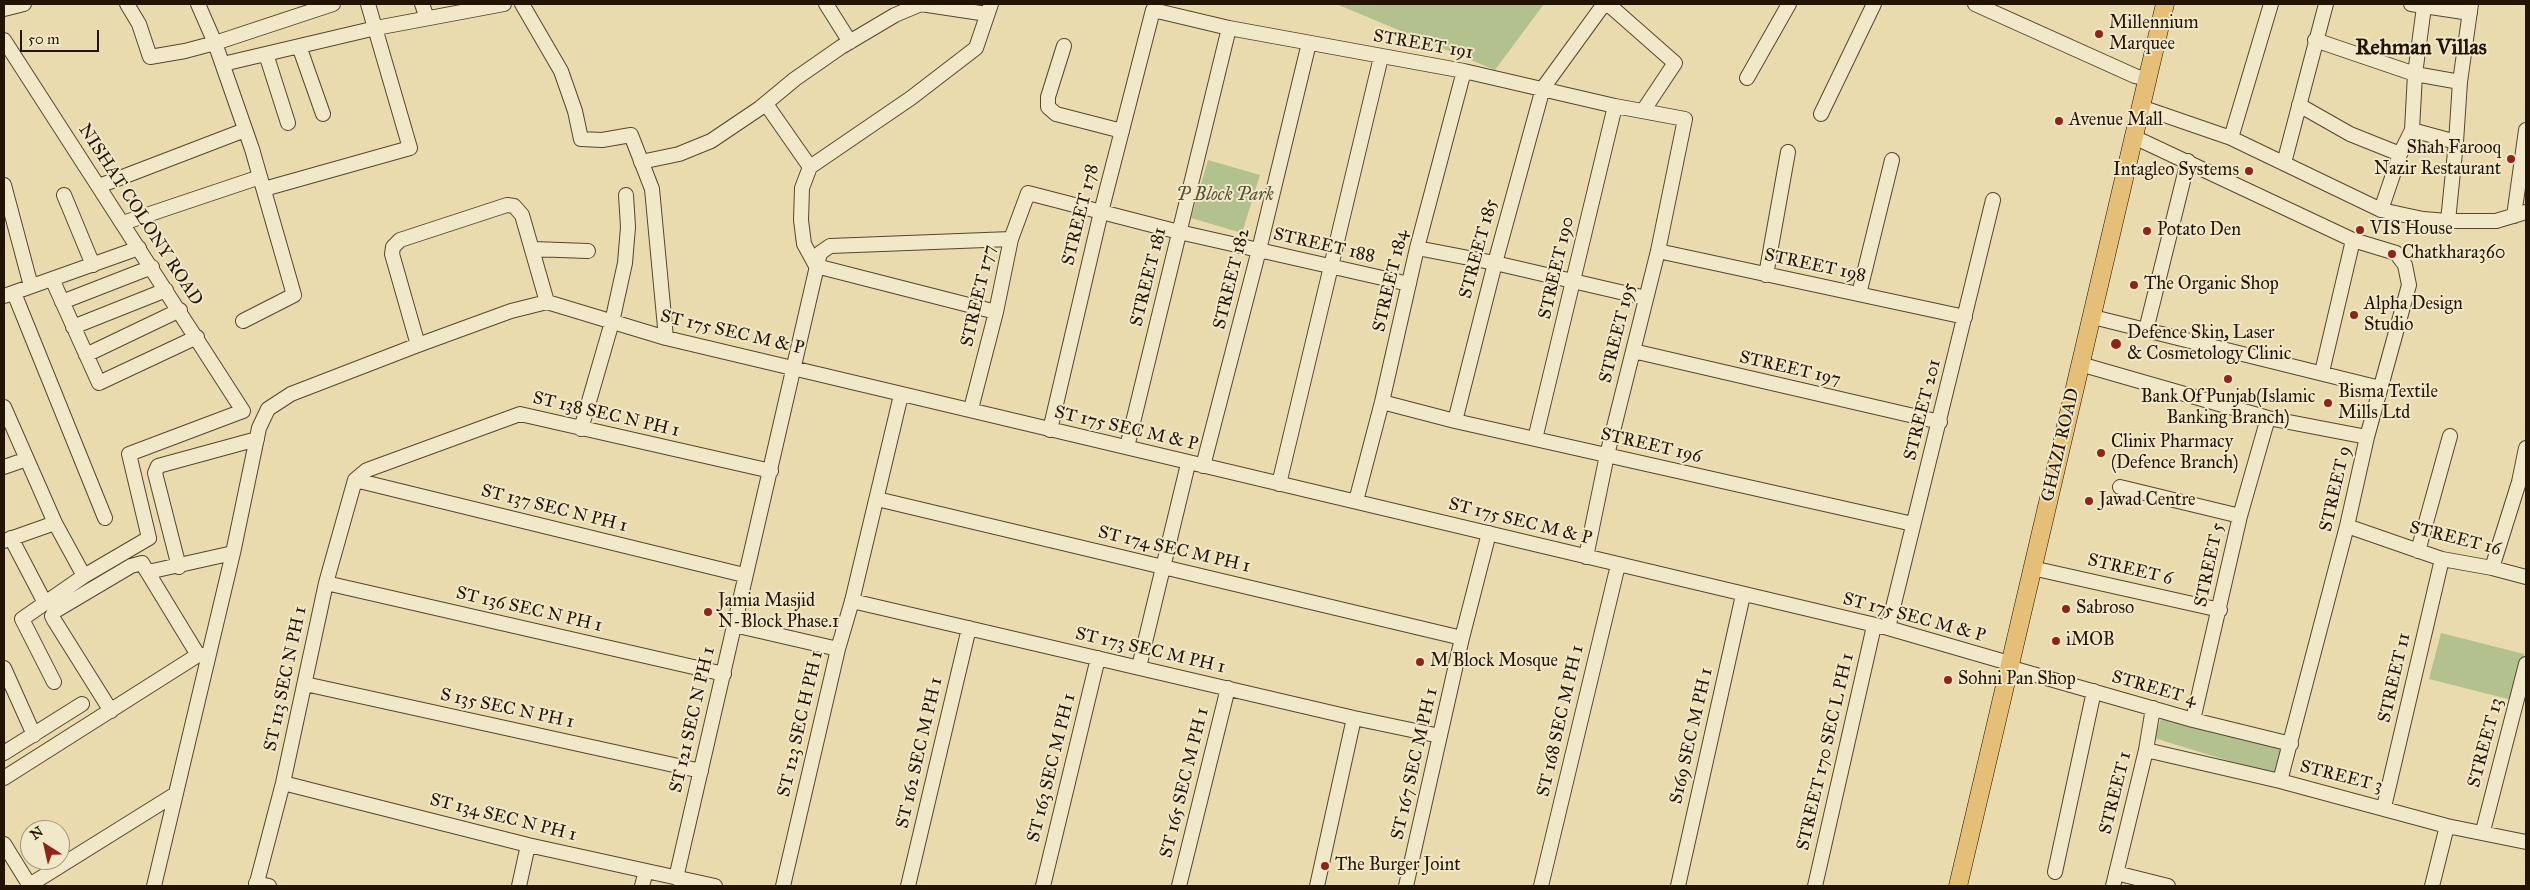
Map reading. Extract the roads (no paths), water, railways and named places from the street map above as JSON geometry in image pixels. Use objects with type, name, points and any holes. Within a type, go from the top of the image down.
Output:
[{"type":"main road","name":"GHAZI ROAD","points":[[1958,886],[2080,364],[2136,138],[2147,79],[2165,4]]},
{"type":"street","points":[[4,9],[24,4]]},
{"type":"street","points":[[128,4],[139,24],[150,57],[185,51],[215,43],[333,4]]},
{"type":"street","points":[[198,4],[223,64],[245,130],[294,295],[243,321]]},
{"type":"street","points":[[123,223],[262,183],[410,148],[368,4]]},
{"type":"street","points":[[422,4],[427,18]]},
{"type":"street","points":[[223,64],[376,28],[504,4]]},
{"type":"street","points":[[522,4],[561,71],[575,111],[581,139],[602,140],[631,135],[652,189],[666,338]]},
{"type":"street","points":[[826,4],[850,42]]},
{"type":"street","points":[[642,162],[679,154],[711,141],[766,104],[795,79],[850,42],[895,15],[921,4],[989,9],[976,48],[911,98],[810,167],[802,188],[801,220],[804,244],[816,266],[996,312]]},
{"type":"street","points":[[1543,88],[1604,4]]},
{"type":"street","points":[[1608,4],[1675,63],[1643,111]]},
{"type":"street","points":[[1747,78],[1789,4]]},
{"type":"street","points":[[1821,114],[1874,4]]},
{"type":"street","points":[[1975,4],[2135,76],[2147,79]]},
{"type":"street","points":[[2231,138],[2271,4]]},
{"type":"street","points":[[2284,163],[2326,4]]},
{"type":"street","points":[[2381,210],[2400,154],[2412,130],[2417,6],[2470,8],[2460,82],[2448,221]]},
{"type":"street","name":"STREET 191","points":[[1151,7],[1229,28],[1464,71],[1615,106],[1685,119]]},
{"type":"street","name":"STREET 178","points":[[1050,430],[1151,7]]},
{"type":"street","name":"STREET 181","points":[[1127,447],[1229,28]]},
{"type":"street","name":"NISHAT COLONY ROAD","points":[[4,40],[180,310],[243,411],[129,454],[149,538],[84,576]]},
{"type":"street","points":[[2315,40],[2415,74],[2460,82]]},
{"type":"street","name":"STREET 182","points":[[1203,466],[1260,250],[1309,43]]},
{"type":"street","points":[[299,46],[323,114]]},
{"type":"street","points":[[1064,46],[1048,97],[1048,107],[1056,114],[1122,131]]},
{"type":"street","points":[[266,54],[288,123]]},
{"type":"street","points":[[1279,484],[1381,57]]},
{"type":"street","name":"STREET 184","points":[[1356,501],[1382,402],[1417,248],[1464,71]]},
{"type":"street","name":"STREET 185","points":[[1455,422],[1495,263],[1543,88]]},
{"type":"street","points":[[766,104],[810,167]]},
{"type":"street","points":[[2299,105],[2350,134],[2400,154]]},
{"type":"street","name":"STREET 190","points":[[1535,439],[1615,106]]},
{"type":"street","points":[[2141,107],[2231,138],[2381,210],[2423,219],[2448,221],[2496,221],[2520,214],[2526,130]]},
{"type":"street","name":"STREET 195","points":[[1586,557],[1607,455],[1658,251],[1685,119]]},
{"type":"street","points":[[98,186],[245,130]]},
{"type":"street","points":[[2412,130],[2456,142]]},
{"type":"street","name":"STREET 9","points":[[2136,138],[2353,240],[2396,252],[2405,265],[2409,285],[2367,437],[2347,526],[2280,781]]},
{"type":"street","points":[[1766,275],[1788,152]]},
{"type":"street","points":[[1859,294],[1892,160]]},
{"type":"street","points":[[2146,330],[2188,161]]},
{"type":"street","points":[[4,185],[31,286]]},
{"type":"street","name":"STREET 188","points":[[1028,193],[1179,232],[1408,284]]},
{"type":"street","name":"STREET 177","points":[[971,409],[996,312],[1011,239],[1028,193]]},
{"type":"street","points":[[64,195],[93,265]]},
{"type":"street","points":[[581,429],[612,322],[625,263],[628,227],[626,195]]},
{"type":"street","name":"STREET 201","points":[[1888,628],[1994,200]]},
{"type":"street","points":[[154,886],[204,655],[233,553],[258,433],[268,409],[291,394],[418,345],[511,311],[547,302],[522,215],[514,206],[507,205],[395,243],[392,254],[418,345]]},
{"type":"street","points":[[816,266],[820,254],[830,246],[1011,239]]},
{"type":"street","points":[[2322,372],[2353,240]]},
{"type":"street","points":[[105,518],[9,294],[139,248]]},
{"type":"street","points":[[1417,248],[1495,263],[1646,298]]},
{"type":"street","points":[[533,249],[588,251]]},
{"type":"street","name":"STREET 198","points":[[1658,251],[1965,317]]},
{"type":"street","name":"ST 121 SEC N PH 1","points":[[676,878],[724,674],[744,575],[771,471],[816,266]]},
{"type":"street","points":[[62,302],[152,267]]},
{"type":"street","points":[[52,279],[99,383],[197,337]]},
{"type":"street","points":[[73,327],[166,290]]},
{"type":"street","name":"ST 175 SEC M & P","points":[[547,302],[666,338],[793,366],[901,396],[971,409],[1188,464],[1356,501],[1743,595],[1888,628],[2009,665]]},
{"type":"street","points":[[86,355],[180,310]]},
{"type":"street","points":[[2093,317],[2322,372],[2380,388]]},
{"type":"street","name":"STREET 197","points":[[1633,351],[1940,422]]},
{"type":"street","points":[[2080,364],[2268,418],[2367,437]]},
{"type":"street","name":"ST 123 SEC H PH 1","points":[[783,886],[838,649],[852,601],[901,396]]},
{"type":"street","name":"STREET 196","points":[[1382,402],[1455,422],[1913,524]]},
{"type":"street","points":[[4,407],[9,432],[27,459],[55,523],[84,576],[22,618],[54,682]]},
{"type":"street","name":"ST 138 SEC N PH 1","points":[[355,480],[367,470],[520,414],[771,471]]},
{"type":"street","name":"STREET 5","points":[[2193,720],[2220,610],[2240,516],[2268,418]]},
{"type":"street","points":[[179,567],[155,473],[158,466],[258,433]]},
{"type":"street","points":[[2418,551],[2450,436]]},
{"type":"street","points":[[2492,568],[2523,483],[2526,448]]},
{"type":"street","points":[[4,467],[27,459]]},
{"type":"street","points":[[1139,667],[1188,464]]},
{"type":"street","name":"ST 137 SEC N PH 1","points":[[355,480],[744,575]]},
{"type":"street","name":"ST 113 SEC N PH 1","points":[[260,885],[326,583],[355,480]]},
{"type":"street","points":[[2120,487],[2240,516]]},
{"type":"street","name":"ST 174 SEC M PH 1","points":[[877,499],[1462,638]]},
{"type":"street","points":[[45,603],[8,540],[55,523]]},
{"type":"street","name":"STREET 16","points":[[2347,526],[2442,559],[2492,568],[2526,577]]},
{"type":"street","name":"ST 167 SEC M PH 1","points":[[1406,886],[1462,638],[1489,533]]},
{"type":"street","points":[[148,572],[179,567],[233,553]]},
{"type":"street","name":"STREET 11","points":[[2384,807],[2442,559]]},
{"type":"street","points":[[111,711],[52,616],[55,611],[131,566],[142,563],[204,655]]},
{"type":"street","name":"ST 168 SEC M PH 1","points":[[1541,886],[1618,565]]},
{"type":"street","name":"STREET 6","points":[[2032,568],[2220,610]]},
{"type":"street","name":"ST 136 SEC N PH 1","points":[[326,583],[724,674]]},
{"type":"street","name":"S169 SEC M PH 1","points":[[1678,886],[1743,595]]},
{"type":"street","name":"ST 173 SEC M PH 1","points":[[852,601],[1354,718],[1440,736]]},
{"type":"street","points":[[734,625],[838,649]]},
{"type":"street","name":"STREET 170 SEC L PH 1","points":[[1815,886],[1874,626]]},
{"type":"street","name":"ST 162 SEC M PH 1","points":[[908,886],[969,628]]},
{"type":"street","points":[[4,778],[204,655]]},
{"type":"street","name":"ST 163 SEC M PH 1","points":[[1042,886],[1098,658]]},
{"type":"street","name":"STREET 13","points":[[2482,831],[2526,664]]},
{"type":"street","name":"STREET 4","points":[[2009,665],[2193,720],[2291,744]]},
{"type":"street","points":[[4,668],[34,735]]},
{"type":"street","name":"S 135 SEC N PH 1","points":[[305,684],[701,771]]},
{"type":"street","name":"ST 165 SEC M PH 1","points":[[1179,886],[1228,688]]},
{"type":"street","points":[[2055,872],[2094,691]]},
{"type":"street","points":[[4,753],[82,704]]},
{"type":"street","name":"STREET 1","points":[[2115,880],[2146,750],[2153,708]]},
{"type":"street","points":[[1320,886],[1354,718]]},
{"type":"street","name":"STREET 3","points":[[2146,750],[2384,807],[2447,826],[2482,831],[2526,842]]},
{"type":"street","name":"ST 134 SEC N PH 1","points":[[283,784],[528,845],[715,886]]},
{"type":"street","points":[[4,844],[29,886],[174,795]]},
{"type":"street","points":[[2432,886],[2447,826]]},
{"type":"street","points":[[519,886],[528,845]]},
{"type":"street","points":[[642,886],[646,871]]},
{"type":"street","points":[[2115,880],[2168,886]]},
{"type":"place","name":"Millennium Marquee","points":[[2099,34]]},
{"type":"place","name":"Avenue Mall","points":[[2059,121]]},
{"type":"place","name":"Shah Farooq Nazir Restaurant","points":[[2511,159]]},
{"type":"place","name":"Intagleo Systems","points":[[2249,171]]},
{"type":"place","name":"VIS House","points":[[2360,230]]},
{"type":"place","name":"Potato Den","points":[[2147,231]]},
{"type":"place","name":"Chatkhara360","points":[[2392,254]]},
{"type":"place","name":"The Organic Shop","points":[[2134,285]]},
{"type":"place","name":"Alpha Design Studio","points":[[2354,315]]},
{"type":"place","name":"Defence Skin, Laser & Cosmetology Clinic","points":[[2116,344]]},
{"type":"place","name":"Bank Of Punjab(Islamic Banking Branch)","points":[[2228,379]]},
{"type":"place","name":"Bisma Textile Mills Ltd","points":[[2328,403]]},
{"type":"place","name":"Clinix Pharmacy (Defence Branch)","points":[[2101,453]]},
{"type":"place","name":"Jawad Centre","points":[[2089,501]]},
{"type":"place","name":"Sabroso","points":[[2066,609]]},
{"type":"place","name":"Jamia Masjid N-Block Phase.1","points":[[708,612]]},
{"type":"place","name":"iMOB","points":[[2056,641]]},
{"type":"place","name":"M Block Mosque","points":[[1420,662]]},
{"type":"place","name":"Sohni Pan Shop","points":[[1948,680]]},
{"type":"place","name":"The Burger Joint","points":[[1325,866]]},
{"type":"district","name":"Rehman Villas","points":[[2421,49]]},
{"type":"park label","name":"P Block Park","points":[[1225,196]]}]
